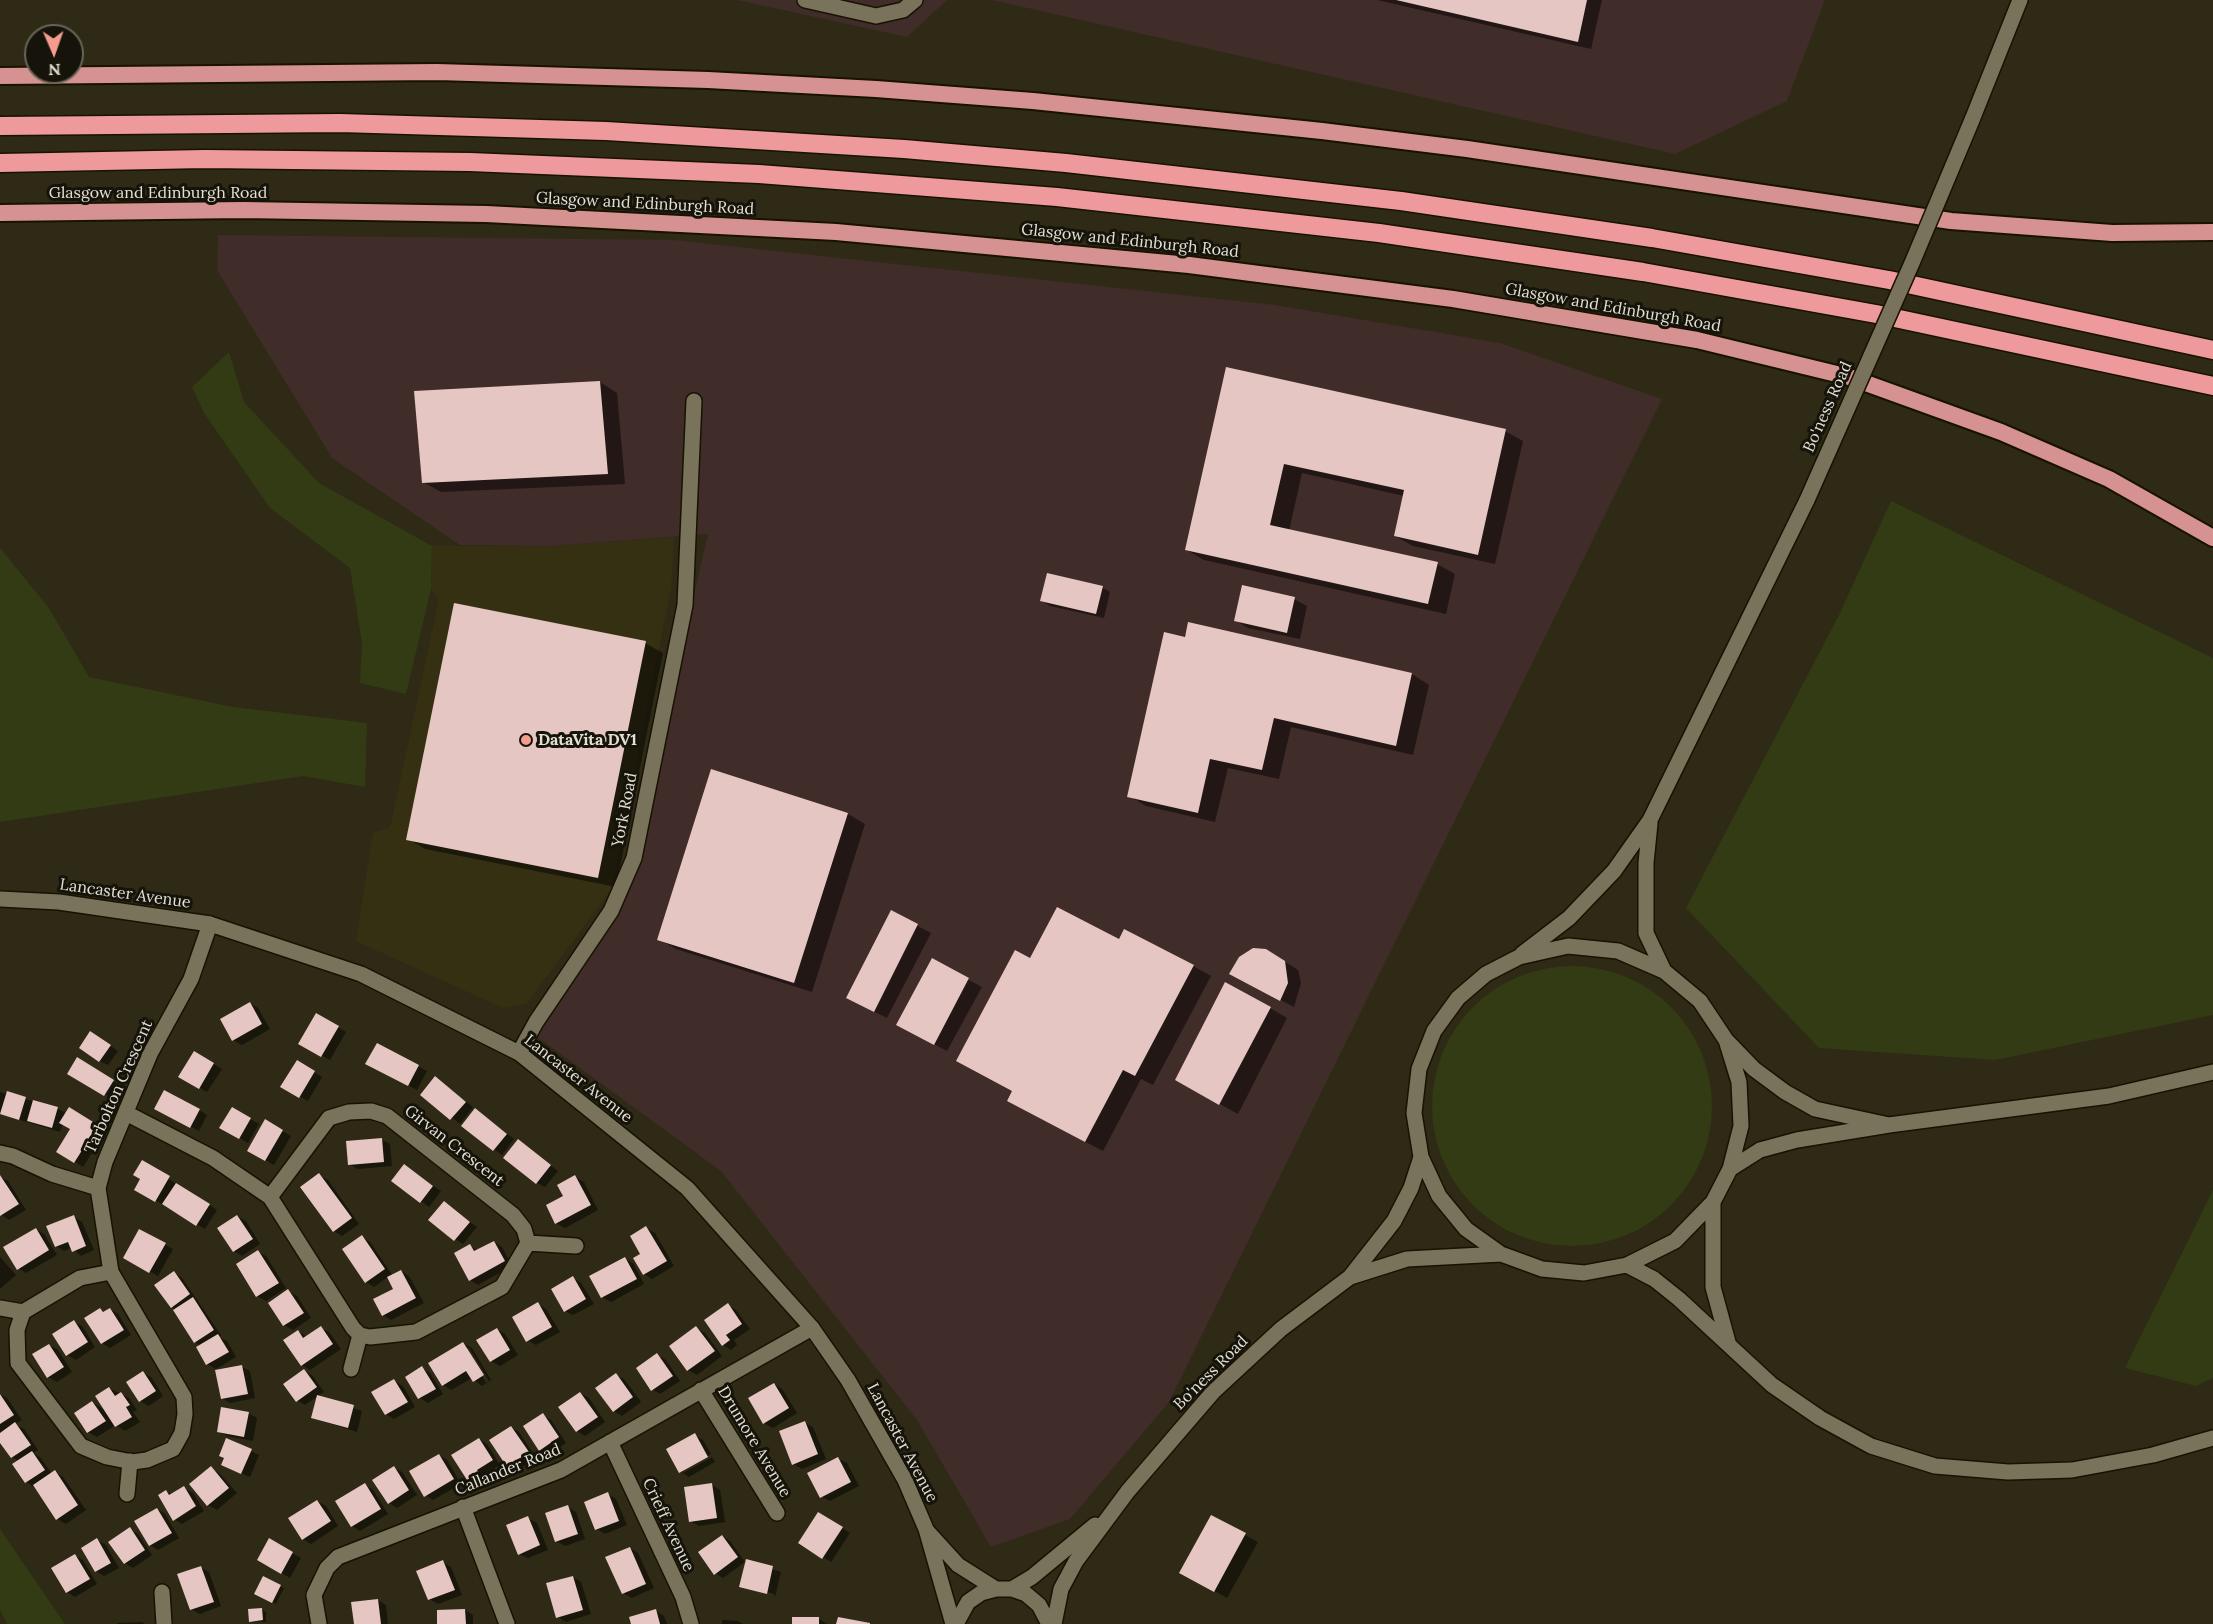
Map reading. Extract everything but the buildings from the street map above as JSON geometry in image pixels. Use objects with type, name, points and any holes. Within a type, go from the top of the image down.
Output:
[{"type":"highway","points":[[0,76],[437,72],[708,80],[888,90],[1122,109],[1333,132],[1489,152],[1951,221],[2112,233],[2213,232]]},
{"type":"highway","points":[[0,126],[340,123],[606,131],[904,148],[1066,163],[1390,199],[1652,238],[1888,280],[2213,350]]},
{"type":"highway","points":[[0,163],[193,159],[470,162],[759,174],[1057,197],[1379,233],[1643,272],[1876,314],[2213,386]]},
{"type":"highway","name":"Glasgow and Edinburgh Road","points":[[0,213],[243,210],[475,214],[836,232],[1189,265],[1453,299],[1697,340],[1849,377],[2001,432],[2087,469],[2213,537]]},
{"type":"main road","points":[[805,0],[876,16],[903,10],[915,0]]},
{"type":"main road","name":"Bo'ness Road","points":[[1519,957],[1577,910],[1614,871],[1650,820],[1807,500],[1912,263],[2020,0]]},
{"type":"main road","name":"York Road","points":[[519,1053],[536,1022],[611,911],[634,858],[685,605],[694,401]]},
{"type":"main road","name":"Bo'ness Road","points":[[1650,820],[1646,863],[1647,933],[1664,971]]},
{"type":"main road","name":"Lancaster Avenue","points":[[0,899],[59,902],[210,924],[361,974],[519,1053],[687,1188],[812,1328],[848,1380],[899,1470],[926,1529],[954,1624]]},
{"type":"main road","name":"Tarbolton Crescent","points":[[23,1312],[17,1330],[18,1363],[81,1446],[106,1457],[130,1461],[147,1461],[173,1449],[182,1433],[185,1414],[184,1397],[111,1272],[98,1188],[150,1054],[191,979],[210,924]]},
{"type":"main road","points":[[1726,1040],[1739,1082],[1741,1126],[1730,1169],[1713,1202],[1675,1241],[1627,1265],[1584,1273],[1542,1269],[1501,1254],[1466,1229],[1439,1196],[1421,1156],[1414,1113],[1419,1070],[1434,1031],[1458,998],[1486,974],[1519,957],[1568,946],[1618,951],[1664,971],[1700,1001],[1726,1040],[1754,1069],[1785,1092],[1815,1109],[1889,1125]]},
{"type":"main road","points":[[1730,1169],[1760,1150],[1797,1140],[1889,1125],[2109,1096],[2213,1072]]},
{"type":"main road","name":"Girvan Crescent","points":[[270,1197],[329,1118],[349,1112],[371,1111],[387,1116],[513,1215],[524,1229],[528,1243]]},
{"type":"main road","points":[[126,1113],[213,1158],[270,1197],[353,1328],[360,1335],[370,1337],[416,1332],[502,1287],[528,1243],[576,1246]]},
{"type":"main road","points":[[0,1153],[13,1156],[52,1174],[98,1188]]},
{"type":"main road","name":"Bo'ness Road","points":[[1051,1624],[1061,1589],[1076,1561],[1112,1511],[1213,1392],[1281,1329],[1350,1277],[1394,1221],[1411,1188],[1421,1156]]},
{"type":"main road","points":[[1713,1202],[1713,1287],[1728,1342]]},
{"type":"main road","name":"Bo'ness Road","points":[[1350,1277],[1407,1259],[1501,1254]]},
{"type":"main road","points":[[1627,1265],[1654,1279],[1728,1342],[1772,1385],[1820,1418],[1871,1446],[1935,1466],[2008,1472],[2072,1470],[2153,1455],[2213,1438]]},
{"type":"main road","points":[[0,1308],[23,1312],[80,1278],[111,1272]]},
{"type":"main road","name":"Callander Road","points":[[319,1624],[314,1594],[327,1568],[339,1557],[561,1470],[812,1328]]},
{"type":"main road","points":[[351,1369],[360,1335]]},
{"type":"main road","name":"Drumore Avenue","points":[[701,1390],[777,1513]]},
{"type":"main road","name":"Crieff Avenue","points":[[610,1442],[683,1597],[691,1624]]},
{"type":"main road","points":[[128,1494],[130,1461]]},
{"type":"main road","points":[[463,1508],[507,1624]]},
{"type":"main road","name":"Bo'ness Road","points":[[954,1624],[968,1602],[981,1593],[1004,1589],[1039,1572],[1112,1511]]},
{"type":"main road","name":"Lancaster Avenue","points":[[926,1529],[958,1565],[1004,1589],[1026,1594],[1039,1605],[1051,1624]]},
{"type":"main road","points":[[162,1592],[164,1624]]},
{"type":"shaded area","points":[[737,0],[947,0],[907,37]]},
{"type":"shaded area","points":[[992,0],[1825,0],[1787,101],[1675,154]]},
{"type":"shaded area","points":[[218,235],[674,240],[1275,305],[1500,343],[1662,399],[1169,1402],[1070,1519],[991,1547],[917,1420],[721,1171],[536,1036],[626,886],[708,534],[551,546],[460,545],[332,458],[217,270]]},
{"type":"shaded area","points":[[674,537],[671,588],[612,888],[527,1003],[503,1008],[356,941],[373,833],[390,828],[439,599],[431,589],[432,546],[551,546]]},
{"type":"green space","points":[[229,352],[244,402],[319,483],[432,546],[431,589],[406,694],[360,683],[362,643],[350,568],[270,508],[204,413],[192,387]]},
{"type":"green space","points":[[1891,501],[2213,658],[2213,1015],[1995,1060],[1819,1048],[1686,908],[1839,615]]},
{"type":"green space","points":[[0,548],[49,608],[89,677],[233,707],[367,723],[365,787],[303,776],[0,822]]},
{"type":"green space","points":[[1572,966],[1599,969],[1626,977],[1650,990],[1671,1007],[1696,1040],[1701,1052],[1709,1079],[1712,1106],[1709,1133],[1701,1160],[1688,1184],[1671,1205],[1638,1230],[1626,1235],[1599,1243],[1572,1246],[1545,1243],[1518,1235],[1494,1222],[1473,1205],[1448,1172],[1443,1160],[1435,1133],[1432,1106],[1435,1079],[1443,1052],[1456,1028],[1473,1007],[1506,982],[1518,977],[1545,969]]},
{"type":"green space","points":[[2213,1190],[2213,1378],[2196,1386],[2125,1368]]},
{"type":"green space","points":[[0,1529],[65,1624],[7,1624],[0,1610]]},
{"type":"place","name":"DataVita DV1","points":[[526,740]]}]
